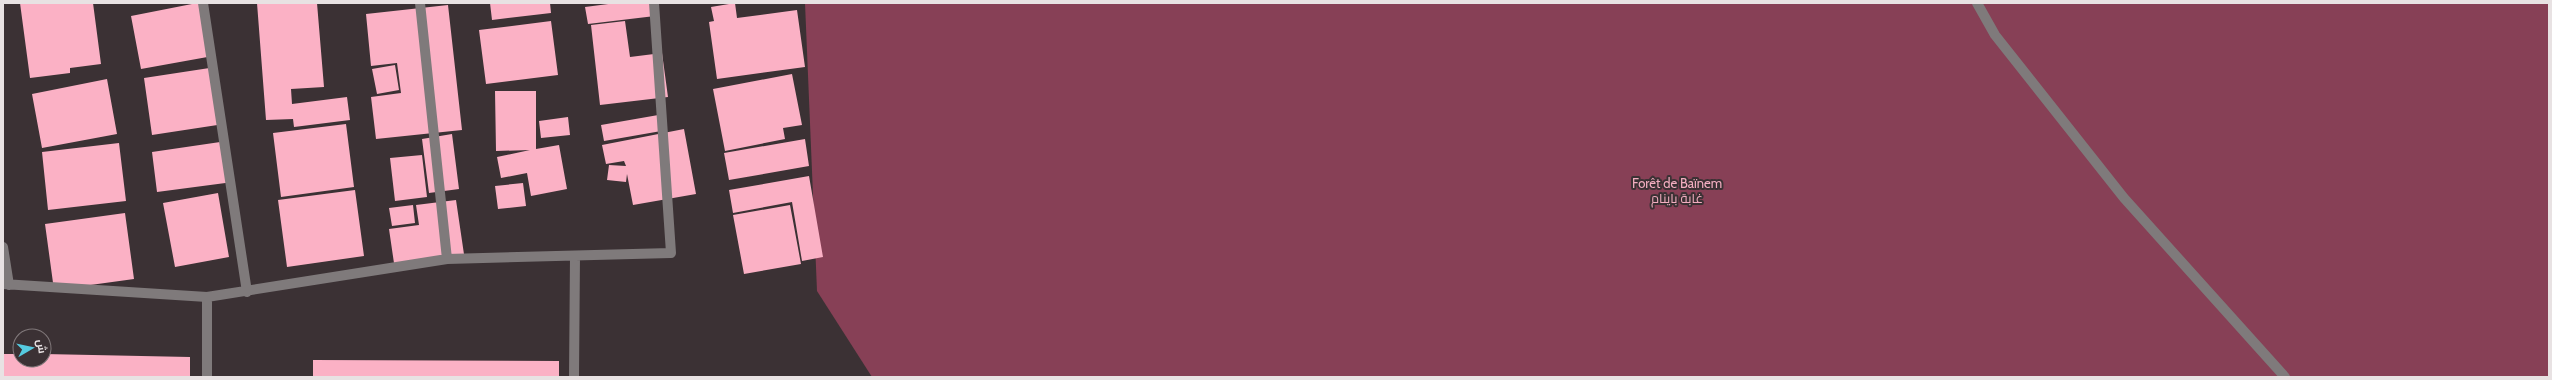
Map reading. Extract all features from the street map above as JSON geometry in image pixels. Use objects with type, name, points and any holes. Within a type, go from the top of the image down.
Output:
[{"type":"street","points":[[203,3],[247,292]]},
{"type":"street","points":[[420,3],[447,259]]},
{"type":"street","points":[[3,247],[6,285],[206,297],[247,292],[447,259],[670,253],[654,3]]},
{"type":"street","points":[[1977,3],[1995,35],[2124,198],[2285,377]]},
{"type":"street","points":[[574,377],[575,256]]},
{"type":"street","points":[[206,297],[206,377]]},
{"type":"green space","name":"Forêt de Baïnem غابة باينام","points":[[805,3],[2549,3],[2549,377],[872,377],[817,291]]},
{"type":"building","points":[[20,3],[93,3],[101,64],[70,68],[70,73],[30,78]]},
{"type":"building","points":[[203,3],[213,56],[141,69],[131,16]]},
{"type":"building","points":[[257,3],[317,3],[324,87],[291,89],[292,104],[347,97],[350,120],[294,127],[293,119],[266,120]]},
{"type":"building","points":[[490,3],[550,3],[551,13],[492,20]]},
{"type":"building","points":[[616,3],[654,3],[655,16],[588,24],[585,7]]},
{"type":"building","points":[[735,3],[737,18],[797,10],[805,67],[717,79],[709,22],[714,21],[711,7]]},
{"type":"building","points":[[448,5],[462,130],[376,139],[371,97],[401,93],[397,63],[371,66],[366,14]]},
{"type":"building","points":[[551,21],[558,75],[486,84],[479,30]]},
{"type":"building","points":[[625,21],[630,57],[662,53],[668,97],[600,105],[591,25]]},
{"type":"building","points":[[395,65],[399,90],[377,94],[372,69]]},
{"type":"building","points":[[216,67],[224,124],[152,135],[144,78]]},
{"type":"building","points":[[792,74],[802,125],[783,128],[785,139],[725,151],[713,89]]},
{"type":"building","points":[[107,79],[117,134],[42,148],[32,94]]},
{"type":"building","points":[[495,91],[536,91],[536,149],[559,145],[567,189],[531,196],[527,173],[501,178],[497,157],[530,150],[496,151]]},
{"type":"building","points":[[664,114],[667,130],[604,141],[601,125]]},
{"type":"building","points":[[568,117],[570,135],[541,138],[539,121]]},
{"type":"building","points":[[346,124],[354,187],[281,197],[273,133]]},
{"type":"building","points":[[684,129],[696,194],[633,205],[627,174],[626,182],[607,180],[609,165],[626,166],[624,161],[606,164],[602,145]]},
{"type":"building","points":[[452,134],[459,189],[429,193],[422,139]]},
{"type":"building","points":[[805,139],[809,166],[729,180],[724,153]]},
{"type":"building","points":[[227,141],[233,182],[157,192],[152,152]]},
{"type":"building","points":[[119,143],[126,201],[48,210],[42,152]]},
{"type":"building","points":[[422,155],[427,197],[395,201],[390,158]]},
{"type":"building","points":[[809,176],[823,257],[802,261],[792,202],[733,213],[729,190]]},
{"type":"building","points":[[523,183],[526,206],[498,209],[495,186]]},
{"type":"building","points":[[355,190],[364,256],[287,267],[278,200]]},
{"type":"building","points":[[218,193],[229,257],[175,267],[163,203]]},
{"type":"building","points":[[456,200],[465,261],[395,270],[389,229],[419,225],[416,205]]},
{"type":"building","points":[[413,205],[415,223],[392,226],[389,208]]},
{"type":"building","points":[[790,205],[801,264],[744,274],[733,215]]},
{"type":"building","points":[[125,213],[134,279],[54,290],[45,224]]},
{"type":"building","points":[[3,354],[12,354],[12,368],[52,368],[52,354],[190,357],[190,377],[3,377]]},
{"type":"building","points":[[313,360],[559,361],[559,377],[313,377]]}]
